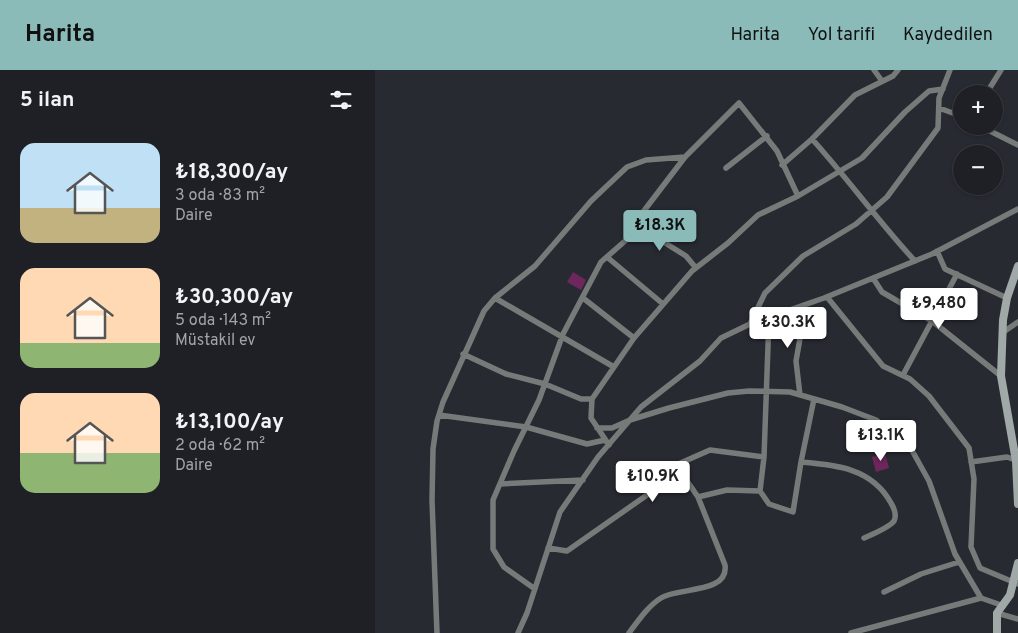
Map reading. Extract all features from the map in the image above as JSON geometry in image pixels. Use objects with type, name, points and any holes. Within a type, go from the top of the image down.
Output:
[{"type":"street","points":[[874,70],[882,81]]},
{"type":"street","points":[[782,165],[812,139],[855,95],[893,76],[898,70]]},
{"type":"street","points":[[751,324],[765,293],[803,256],[856,224],[887,197],[937,128],[939,98],[950,70]]},
{"type":"street","points":[[992,85],[1001,70]]},
{"type":"street","points":[[607,443],[591,418],[592,399],[634,338],[696,268],[728,243],[758,215],[798,196],[862,158],[905,112],[929,91],[943,89]]},
{"type":"street","points":[[535,589],[504,567],[493,549],[493,500],[545,384],[561,337],[601,262],[625,241],[635,224],[685,157],[739,103],[777,151],[798,196]]},
{"type":"street","points":[[939,108],[953,113]]},
{"type":"street","points":[[998,135],[1018,145]]},
{"type":"street","points":[[726,168],[767,136]]},
{"type":"street","points":[[812,139],[915,261]]},
{"type":"street","points":[[437,633],[432,476],[433,449],[443,402],[483,311],[495,298],[527,273],[591,201],[627,167],[646,160],[685,157]]},
{"type":"street","points":[[518,633],[561,512],[607,443],[641,407],[700,362],[721,338],[751,324],[827,297],[937,252],[1018,209]]},
{"type":"street","points":[[635,224],[686,256],[696,268]]},
{"type":"street","points":[[937,252],[945,269],[1007,298]]},
{"type":"street","points":[[607,257],[663,304]]},
{"type":"street","points":[[1018,266],[1007,298],[1003,320],[1001,376],[1017,461],[1018,504]]},
{"type":"street","points":[[903,376],[957,274]]},
{"type":"street","points":[[873,278],[882,292],[932,321],[1001,376]]},
{"type":"street","points":[[827,297],[883,366],[910,379],[929,396],[969,448],[974,479],[971,547],[980,568],[1015,584]]},
{"type":"street","points":[[495,298],[614,367]]},
{"type":"street","points":[[583,298],[634,338]]},
{"type":"street","points":[[799,395],[796,361],[806,305]]},
{"type":"street","points":[[769,318],[764,457],[760,491],[769,504],[793,512],[814,399]]},
{"type":"street","points":[[1002,333],[1018,322]]},
{"type":"street","points":[[463,354],[506,374],[545,384],[581,399],[592,399]]},
{"type":"street","points":[[597,428],[612,428],[630,420],[728,393],[749,391],[790,392],[842,407],[876,420],[909,445],[929,480],[955,554],[981,598]]},
{"type":"street","points":[[439,415],[525,427],[587,444],[607,443]]},
{"type":"street","points":[[548,548],[567,550],[647,494],[676,465],[710,450],[764,457]]},
{"type":"street","points":[[971,462],[1007,457],[1017,461]]},
{"type":"street","points":[[801,462],[852,470],[871,480],[883,491],[893,505],[895,520],[864,538]]},
{"type":"street","points":[[629,633],[652,605],[661,598],[670,594],[706,587],[723,578],[725,565],[698,497],[676,465]]},
{"type":"street","points":[[500,484],[583,480]]},
{"type":"street","points":[[698,497],[727,490],[760,491]]},
{"type":"street","points":[[884,592],[921,574],[959,562]]},
{"type":"street","points":[[997,633],[997,613],[1010,595],[1015,584],[1018,563]]},
{"type":"street","points":[[851,633],[981,598],[1001,605]]},
{"type":"street","points":[[997,613],[1018,619]]},
{"type":"building","points":[[573,272],[586,280],[581,290],[567,282]]},
{"type":"building","points":[[885,453],[889,468],[876,472],[872,457]]}]
